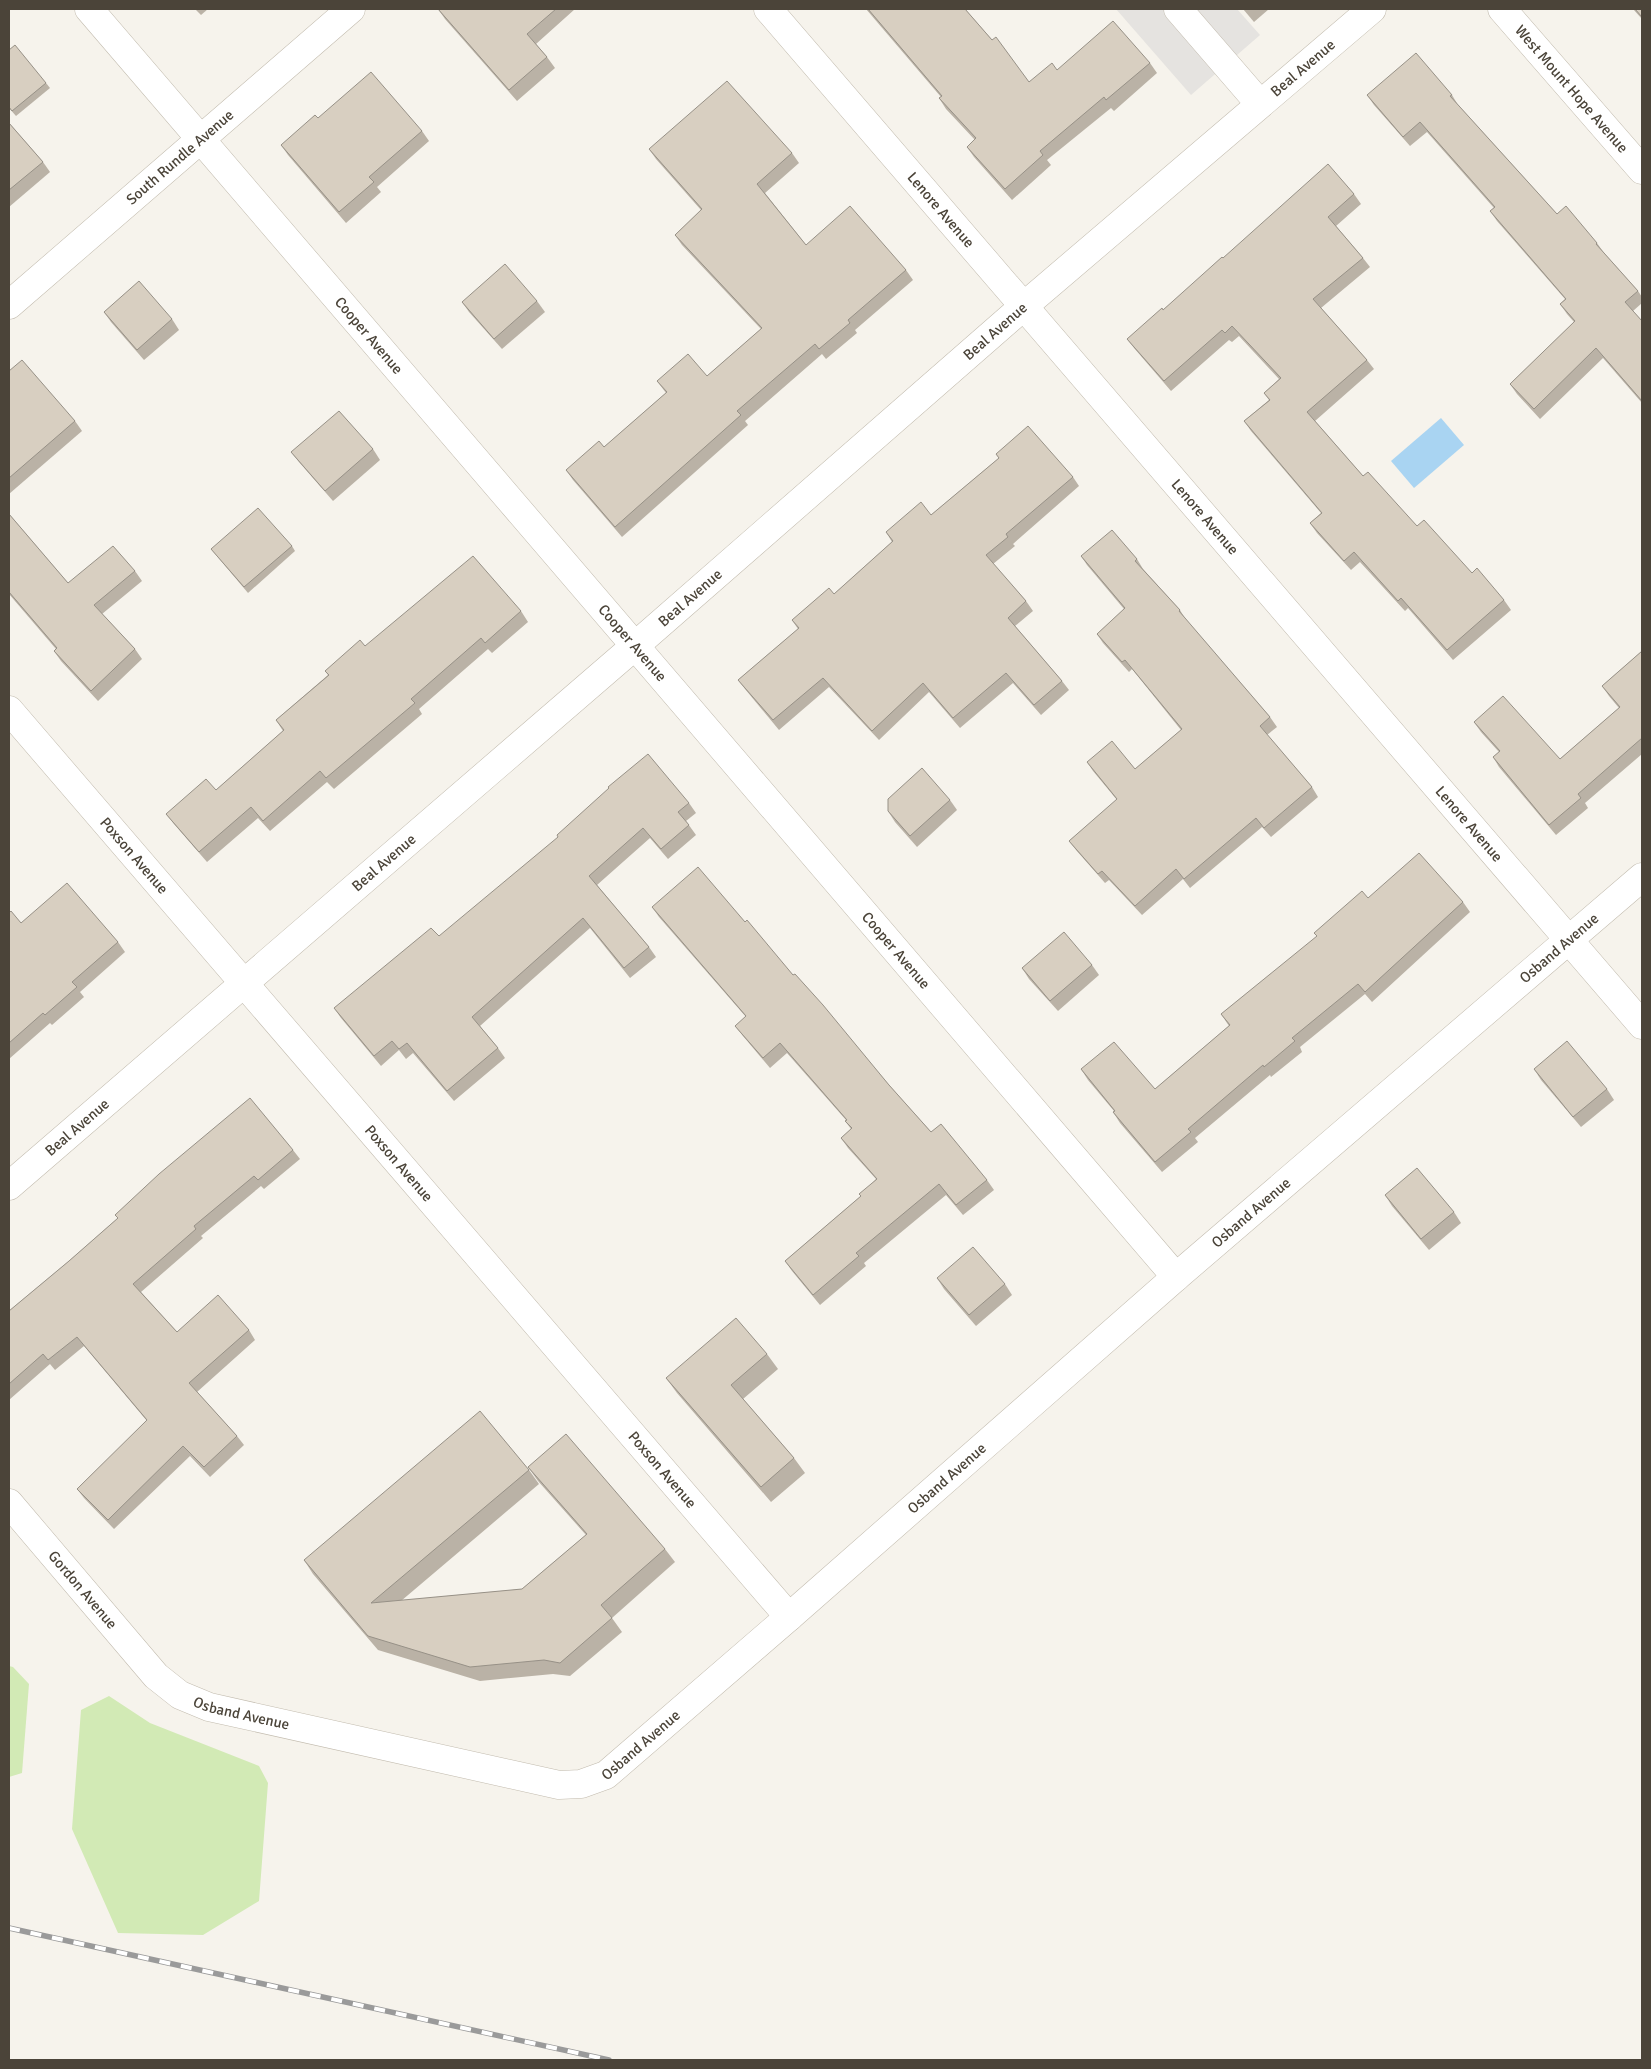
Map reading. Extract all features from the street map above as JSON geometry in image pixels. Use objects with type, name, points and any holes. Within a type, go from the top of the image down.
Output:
[{"type":"street","name":"Cooper Avenue","points":[[89,9],[1176,1277]]},
{"type":"street","name":"South Rundle Avenue","points":[[9,305],[351,9]]},
{"type":"street","name":"Lenore Avenue","points":[[768,9],[1571,940],[1642,1025]]},
{"type":"street","points":[[1178,9],[1260,104]]},
{"type":"street","name":"Beal Avenue","points":[[9,1186],[636,645],[1024,306],[1372,9]]},
{"type":"street","name":"West Mount Hope Avenue","points":[[1502,9],[1642,170]]},
{"type":"street","name":"Poxson Avenue","points":[[9,710],[790,1617]]},
{"type":"street","name":"Osband Avenue","points":[[156,1676],[180,1695],[209,1706],[559,1785],[581,1784],[606,1775],[790,1617],[1176,1277],[1642,878]]},
{"type":"street","name":"Gordon Avenue","points":[[9,1503],[156,1676]]},
{"type":"green space","points":[[9,1666],[13,1667],[29,1684],[22,1773],[9,1777]]},
{"type":"green space","points":[[109,1696],[150,1723],[259,1766],[268,1783],[259,1901],[203,1935],[118,1933],[72,1829],[81,1710]]},
{"type":"shaded area","points":[[1116,9],[1237,9],[1260,35],[1191,95]]},
{"type":"water","points":[[1441,418],[1464,445],[1414,488],[1391,461]]},
{"type":"building","points":[[438,9],[556,9],[527,34],[547,57],[509,90]]},
{"type":"building","points":[[868,9],[965,9],[992,40],[996,37],[1029,82],[1052,63],[1057,70],[1113,21],[1150,63],[1106,100],[1104,97],[1040,151],[1043,155],[1005,189],[967,147],[976,138],[939,98],[942,96]]},
{"type":"building","points":[[1635,9],[1642,9],[1642,17]]},
{"type":"building","points":[[15,45],[46,83],[12,111],[9,107],[9,50]]},
{"type":"building","points":[[1416,53],[1452,95],[1450,96],[1557,214],[1566,206],[1596,244],[1638,291],[1625,302],[1642,321],[1642,401],[1596,348],[1534,409],[1510,384],[1575,321],[1560,304],[1566,299],[1490,211],[1495,207],[1420,122],[1403,137],[1367,95]]},
{"type":"building","points":[[371,72],[422,131],[369,177],[374,182],[339,212],[281,145],[315,115],[318,118]]},
{"type":"building","points":[[727,81],[792,153],[757,184],[806,245],[850,206],[906,270],[848,320],[850,323],[819,349],[815,344],[737,411],[741,415],[615,527],[566,470],[599,441],[604,447],[667,392],[657,381],[688,354],[707,376],[762,328],[675,235],[702,209],[649,149]]},
{"type":"building","points":[[9,123],[43,162],[9,190]]},
{"type":"building","points":[[1328,164],[1354,194],[1328,217],[1363,258],[1313,299],[1367,360],[1307,412],[1363,476],[1368,472],[1417,526],[1424,520],[1472,573],[1477,568],[1504,600],[1447,650],[1401,598],[1398,601],[1354,552],[1344,561],[1310,523],[1322,513],[1244,421],[1270,400],[1264,393],[1281,378],[1232,326],[1225,333],[1222,330],[1164,381],[1127,339],[1223,258]]},
{"type":"building","points":[[505,264],[537,301],[494,339],[462,302]]},
{"type":"building","points":[[139,281],[172,319],[137,350],[104,312]]},
{"type":"building","points":[[22,360],[75,421],[9,478],[9,371]]},
{"type":"building","points":[[339,411],[373,449],[325,491],[291,452]]},
{"type":"building","points":[[1028,426],[1073,477],[1006,534],[1008,537],[986,555],[1026,601],[1008,618],[1062,681],[1034,705],[1006,673],[953,718],[923,683],[872,731],[823,678],[773,720],[738,680],[799,628],[792,620],[829,588],[834,594],[893,541],[886,532],[921,502],[931,515],[999,458],[996,454]]},
{"type":"building","points":[[258,508],[292,546],[244,587],[211,549]]},
{"type":"building","points":[[9,514],[68,583],[113,546],[135,571],[94,605],[135,649],[91,691],[54,651],[57,648],[9,592]]},
{"type":"building","points":[[1112,530],[1137,559],[1135,561],[1180,610],[1270,717],[1260,726],[1312,787],[1264,828],[1256,818],[1184,879],[1176,869],[1135,906],[1102,871],[1098,874],[1069,841],[1117,799],[1087,762],[1112,741],[1135,769],[1182,729],[1125,660],[1122,662],[1097,634],[1125,608],[1081,556]]},
{"type":"building","points":[[473,556],[521,611],[485,643],[481,638],[411,699],[415,703],[326,778],[320,771],[263,821],[251,807],[199,852],[166,814],[206,779],[216,790],[284,730],[276,720],[329,675],[325,671],[360,640],[365,646]]},
{"type":"building","points":[[1642,651],[1642,738],[1578,794],[1581,798],[1549,825],[1493,757],[1500,751],[1474,722],[1503,696],[1560,759],[1620,707],[1602,686]]},
{"type":"building","points":[[648,754],[689,803],[678,812],[689,825],[661,849],[643,828],[589,876],[649,947],[624,968],[583,918],[472,1017],[498,1048],[447,1091],[407,1043],[399,1049],[392,1041],[374,1056],[334,1008],[431,928],[439,936],[558,837],[557,835],[608,787]]},
{"type":"building","points":[[922,768],[950,800],[910,836],[888,811],[888,799]]},
{"type":"building","points":[[1419,853],[1463,902],[1365,992],[1358,984],[1292,1038],[1295,1041],[1264,1067],[1263,1065],[1188,1129],[1191,1132],[1155,1162],[1113,1112],[1115,1111],[1081,1069],[1114,1042],[1155,1089],[1230,1025],[1221,1014],[1317,936],[1314,933],[1362,891],[1368,898]]},
{"type":"building","points":[[698,867],[745,922],[747,920],[793,975],[795,974],[823,1005],[889,1085],[931,1132],[941,1124],[987,1180],[956,1205],[939,1184],[856,1253],[859,1256],[813,1295],[785,1261],[861,1196],[859,1194],[877,1179],[841,1138],[852,1128],[845,1121],[847,1120],[780,1043],[763,1058],[735,1026],[746,1016],[652,907]]},
{"type":"building","points":[[67,883],[118,942],[72,982],[77,987],[45,1015],[43,1013],[9,1043],[9,913],[11,911],[21,923]]},
{"type":"building","points":[[1064,932],[1092,965],[1050,1001],[1022,968]]},
{"type":"building","points":[[1567,1041],[1607,1089],[1573,1117],[1534,1069]]},
{"type":"building","points":[[250,1098],[293,1150],[258,1180],[254,1176],[194,1226],[196,1229],[133,1284],[177,1332],[218,1295],[249,1330],[189,1383],[237,1436],[204,1467],[183,1446],[108,1520],[77,1489],[147,1420],[77,1337],[48,1360],[43,1354],[9,1384],[9,1311],[118,1218],[115,1215],[159,1174]]},
{"type":"building","points":[[1417,1168],[1454,1212],[1421,1239],[1385,1195]]},
{"type":"building","points":[[973,1247],[1005,1284],[969,1315],[937,1278]]},
{"type":"building","points":[[736,1318],[767,1354],[731,1385],[794,1458],[761,1487],[666,1378]]},
{"type":"building","points":[[480,1411],[529,1470],[371,1603],[522,1589],[587,1534],[528,1467],[566,1434],[665,1549],[601,1605],[612,1618],[560,1663],[544,1660],[470,1667],[368,1636],[304,1560]]},
{"type":"railway","points":[[9,1928],[609,2060]]}]
